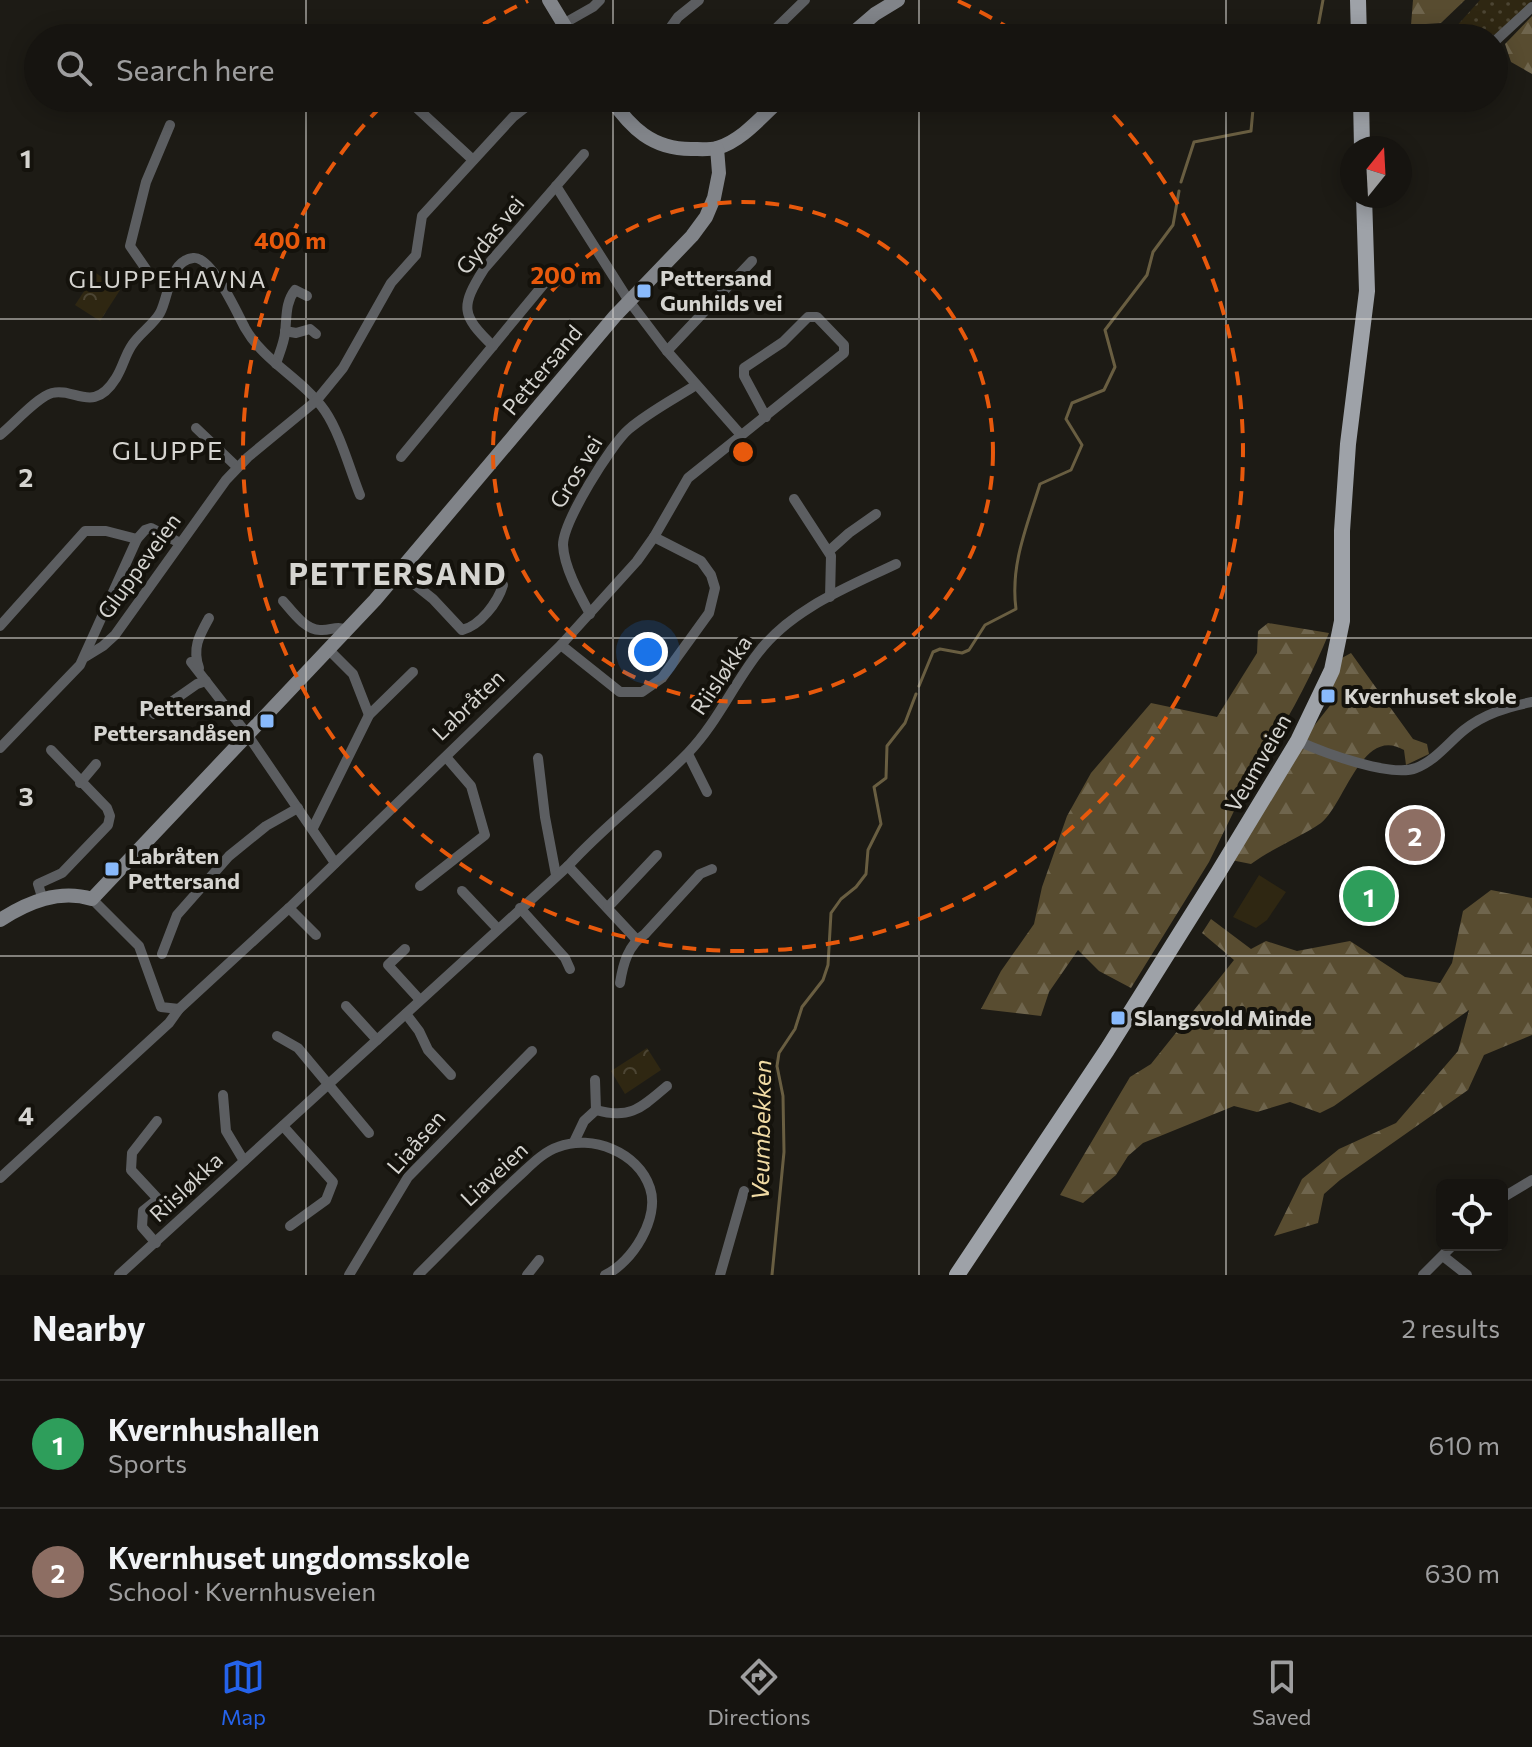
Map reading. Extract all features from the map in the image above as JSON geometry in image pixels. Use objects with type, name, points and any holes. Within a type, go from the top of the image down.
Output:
[{"type":"main road","points":[[1358,0],[1359,24]]},
{"type":"main road","points":[[1361,112],[1362,136]]},
{"type":"main road","name":"Veumveien","points":[[957,1275],[1140,998],[1298,741],[1332,670],[1342,621],[1342,531],[1348,444],[1367,291],[1364,208]]},
{"type":"street","points":[[549,0],[563,24],[600,0]]},
{"type":"street","points":[[673,24],[699,0]]},
{"type":"street","points":[[780,24],[805,0]]},
{"type":"street","points":[[866,24],[898,0]]},
{"type":"street","points":[[1508,29],[1532,7]]},
{"type":"street","points":[[421,112],[473,160]]},
{"type":"street","name":"Gluppeveien","points":[[0,748],[75,672],[85,657],[115,635],[237,467],[316,401],[351,355],[393,280],[416,255],[422,216],[519,112]]},
{"type":"street","points":[[620,112],[631,126],[656,144],[685,149],[717,148],[742,134],[766,112]]},
{"type":"street","points":[[170,125],[146,182],[130,246],[148,272],[171,281]]},
{"type":"street","name":"Pettersand","points":[[92,899],[347,630],[629,301],[675,255],[706,217],[718,183],[717,148]]},
{"type":"street","name":"Gydas vei","points":[[493,346],[468,318],[468,295],[484,269],[584,154]]},
{"type":"street","points":[[556,186],[629,301],[667,351],[741,435]]},
{"type":"street","points":[[0,435],[42,398],[53,393],[87,399],[106,390],[116,379],[133,344],[160,312],[177,269],[188,259],[197,257],[218,279],[247,332],[326,412],[360,495]]},
{"type":"street","points":[[667,351],[752,261]]},
{"type":"street","points":[[401,457],[553,273]]},
{"type":"street","points":[[276,364],[293,292],[298,290],[307,296]]},
{"type":"street","name":"Labråten","points":[[0,1178],[169,1023],[179,1009],[289,908],[561,645],[637,561],[688,478],[766,417],[846,351],[831,329],[817,317],[808,317],[783,342],[744,368],[744,376],[766,417]]},
{"type":"street","points":[[285,331],[296,333],[310,329],[316,334]]},
{"type":"street","name":"Gros vei","points":[[590,614],[565,558],[563,540],[567,525],[625,433],[696,385]]},
{"type":"street","points":[[196,428],[237,467]]},
{"type":"street","points":[[794,499],[829,551],[832,563],[830,597]]},
{"type":"street","points":[[829,551],[876,514]]},
{"type":"street","points":[[85,657],[137,539],[151,528],[180,543]]},
{"type":"street","points":[[0,626],[85,531],[106,531],[137,539]]},
{"type":"street","points":[[561,645],[620,692],[646,691],[662,678],[709,613],[715,588],[711,575],[701,561],[654,537]]},
{"type":"street","name":"Riisløkka","points":[[119,1275],[688,754],[720,713],[749,665],[768,641],[787,624],[830,597],[896,564]]},
{"type":"street","points":[[399,572],[433,599],[462,630],[472,627],[496,601],[503,585]]},
{"type":"street","points":[[283,601],[313,629],[339,627],[347,630]]},
{"type":"street","points":[[209,618],[196,646],[195,657],[200,670],[335,863]]},
{"type":"street","points":[[328,649],[353,674],[369,715]]},
{"type":"street","points":[[191,662],[200,670]]},
{"type":"street","points":[[313,828],[369,715],[413,672]]},
{"type":"street","points":[[154,714],[206,681]]},
{"type":"street","points":[[1298,741],[1329,755],[1377,766],[1414,769],[1490,713],[1532,702]]},
{"type":"street","points":[[43,900],[38,887],[40,882],[62,873],[109,821],[107,808],[51,750]]},
{"type":"street","points":[[688,754],[707,792]]},
{"type":"street","points":[[420,886],[485,835],[471,786],[446,757]]},
{"type":"street","points":[[538,758],[556,875]]},
{"type":"street","points":[[80,783],[96,764]]},
{"type":"street","points":[[162,954],[177,915],[229,856],[266,826],[298,808]]},
{"type":"street","points":[[608,907],[657,855]]},
{"type":"street","points":[[568,866],[636,939]]},
{"type":"street","points":[[620,983],[622,963],[636,939],[645,934],[700,874],[712,869]]},
{"type":"street","points":[[462,891],[498,929]]},
{"type":"street","points":[[0,920],[43,900],[67,894],[92,899],[139,946],[161,1007],[179,1009]]},
{"type":"street","points":[[289,908],[316,935]]},
{"type":"street","points":[[520,908],[565,958],[570,969]]},
{"type":"street","points":[[405,949],[388,965],[420,1000]]},
{"type":"street","points":[[346,1006],[377,1040]]},
{"type":"street","points":[[406,1014],[428,1050],[451,1075]]},
{"type":"street","points":[[277,1036],[298,1048],[369,1133]]},
{"type":"street","name":"Liaåsen","points":[[349,1275],[408,1177],[532,1051]]},
{"type":"street","points":[[595,1080],[596,1110],[626,1114],[640,1109],[667,1086]]},
{"type":"street","name":"Riisløkka","points":[[223,1095],[226,1131],[244,1161]]},
{"type":"street","name":"Liaveien","points":[[418,1275],[492,1200],[542,1156],[574,1142],[584,1121],[596,1110]]},
{"type":"street","name":"Riisløkka","points":[[156,1243],[142,1227],[143,1211],[158,1199],[131,1170],[132,1153],[157,1121]]},
{"type":"street","points":[[283,1126],[333,1182],[326,1200],[290,1226]]},
{"type":"street","points":[[574,1142],[599,1144],[613,1149],[632,1162],[650,1188],[652,1203],[649,1220],[641,1237],[630,1255],[605,1275]]},
{"type":"street","points":[[1508,1194],[1532,1180]]},
{"type":"street","points":[[720,1275],[744,1191]]},
{"type":"street","points":[[1423,1275],[1448,1251]]},
{"type":"street","points":[[1443,1256],[1467,1275]]},
{"type":"street","points":[[527,1275],[539,1260]]},
{"type":"green space","points":[[1413,0],[1465,0],[1441,23],[1411,24]]},
{"type":"green space","points":[[1480,0],[1532,0],[1508,26],[1459,24]]},
{"type":"green space","points":[[1532,16],[1532,74],[1511,62],[1508,41]]},
{"type":"green space","points":[[96,273],[120,290],[100,321],[75,305]]},
{"type":"green space","points":[[1268,623],[1329,633],[1286,721],[1229,801],[1234,811],[1209,862],[1131,988],[1099,971],[1078,950],[1049,992],[1041,1016],[981,1009],[1001,971],[1034,924],[1042,887],[1067,816],[1091,773],[1151,703],[1217,717],[1257,653],[1258,631]]},
{"type":"green space","points":[[1351,653],[1413,739],[1427,744],[1429,754],[1406,765],[1404,750],[1389,745],[1377,748],[1356,770],[1321,823],[1251,864],[1231,860],[1310,731],[1332,703],[1332,688],[1340,659]]},
{"type":"green space","points":[[1259,875],[1286,892],[1267,920],[1256,928],[1233,917]]},
{"type":"green space","points":[[1491,890],[1532,898],[1532,1035],[1484,1055],[1468,1090],[1324,1194],[1318,1223],[1274,1236],[1302,1179],[1339,1149],[1396,1123],[1458,1051],[1469,1010],[1320,1113],[1290,1102],[1257,1112],[1234,1106],[1143,1143],[1128,1156],[1116,1175],[1083,1203],[1060,1195],[1130,1077],[1151,1064],[1234,960],[1202,933],[1211,919],[1251,949],[1266,941],[1297,951],[1350,941],[1405,977],[1440,983],[1452,963],[1463,911]]},
{"type":"green space","points":[[647,1048],[661,1070],[625,1094],[611,1071]]},
{"type":"waterway","points":[[1319,24],[1323,0]]},
{"type":"waterway","points":[[1181,182],[1194,142],[1251,131],[1253,112]]},
{"type":"waterway","points":[[919,686],[933,652],[940,649],[962,653],[969,650],[985,625],[1016,609],[1018,561],[1040,484],[1071,470],[1082,445],[1066,419],[1072,403],[1104,390],[1115,367],[1105,330],[1147,275],[1153,252],[1173,225],[1179,191]]},
{"type":"waterway","name":"Veumbekken","points":[[772,1275],[784,1152],[783,1096],[777,1066],[779,1053],[795,1029],[802,1007],[823,980],[828,965],[831,913],[866,874],[868,850],[881,824],[874,787],[886,778],[887,746],[905,723],[916,694]]},
{"type":"place","name":"Pettersand Gunhilds vei","points":[[644,291]]},
{"type":"place","name":"Kvernhuset skole","points":[[1328,696]]},
{"type":"place","name":"Pettersand Pettersandåsen","points":[[267,721]]},
{"type":"place","name":"Kvernhuset ungdomsskole","points":[[1415,835]]},
{"type":"place","name":"Labråten Pettersand","points":[[112,869]]},
{"type":"place","name":"Kvernhushallen","points":[[1369,896]]},
{"type":"place","name":"Slangsvold Minde","points":[[1118,1018]]},
{"type":"district","name":"GLUPPEHAVNA","points":[[168,280]]},
{"type":"district","name":"GLUPPE","points":[[168,451]]},
{"type":"district","name":"PETTERSAND","points":[[398,575]]}]
